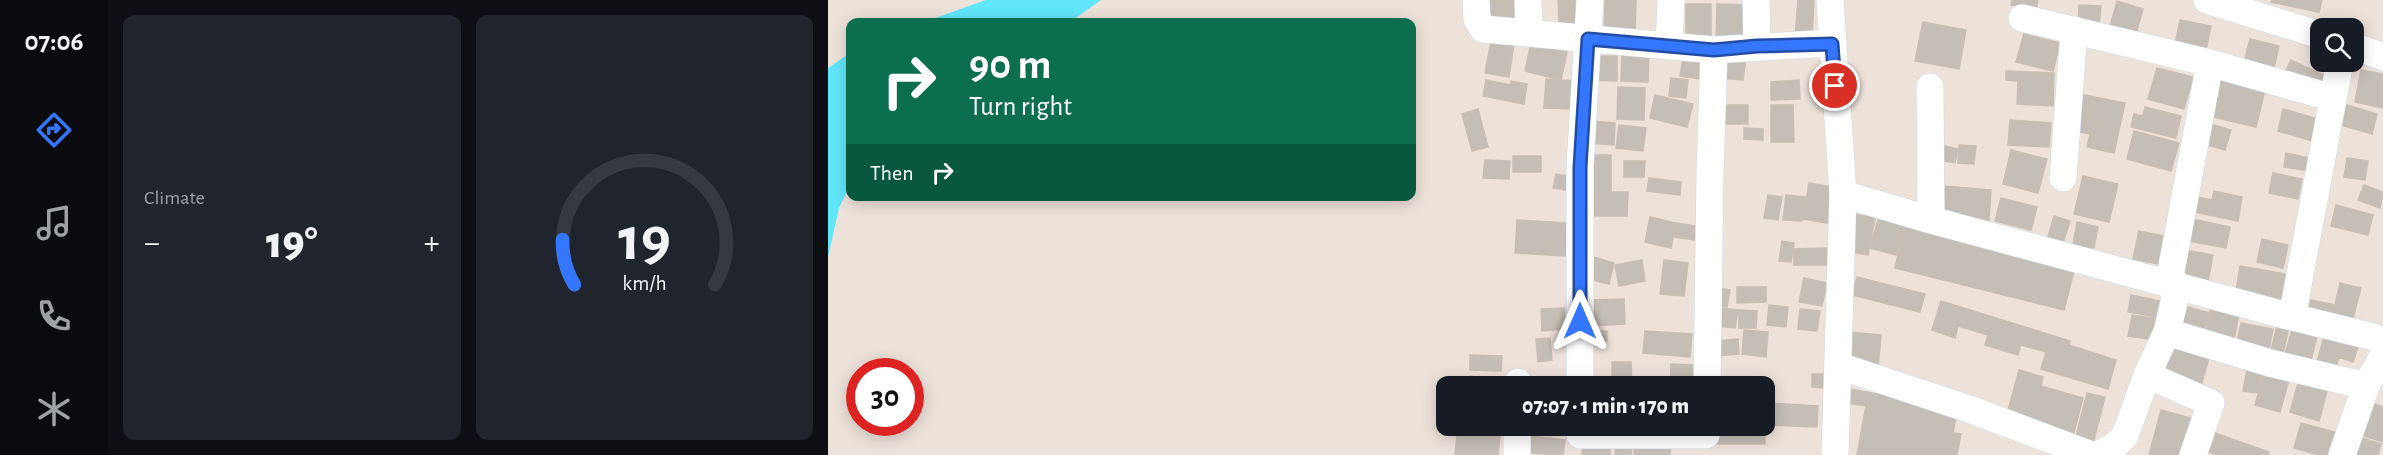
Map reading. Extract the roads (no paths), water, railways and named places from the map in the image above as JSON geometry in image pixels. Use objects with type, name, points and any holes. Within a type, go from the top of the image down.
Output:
[{"type":"street","points":[[1476,0],[1477,19],[1483,29],[1714,50],[1757,46],[1832,44]]},
{"type":"street","points":[[1528,0],[1529,33]]},
{"type":"street","points":[[1580,376],[1580,167],[1590,0]]},
{"type":"street","points":[[1669,46],[1671,0]]},
{"type":"street","points":[[1756,0],[1757,46]]},
{"type":"street","points":[[1830,0],[1843,194],[1839,366],[1834,455]]},
{"type":"street","points":[[2207,0],[2310,32]]},
{"type":"street","points":[[2022,18],[2210,63],[2333,98]]},
{"type":"street","points":[[2063,178],[2074,30]]},
{"type":"street","points":[[1707,376],[1714,50]]},
{"type":"street","points":[[2364,50],[2383,57]]},
{"type":"street","points":[[2098,455],[2113,447],[2125,436],[2147,375],[2167,332],[2210,63]]},
{"type":"street","points":[[2292,317],[2338,72]]},
{"type":"street","points":[[1930,87],[1931,220]]},
{"type":"street","points":[[1843,194],[1931,220],[2374,337],[2383,342]]},
{"type":"street","points":[[2167,332],[2270,363],[2366,386]]},
{"type":"street","points":[[2342,455],[2366,386],[2383,356]]},
{"type":"street","points":[[1839,366],[1970,409],[2091,455]]},
{"type":"street","points":[[2147,375],[2211,403],[2193,455]]},
{"type":"street","points":[[1517,436],[1517,455]]},
{"type":"street","points":[[1580,439],[1706,439]]},
{"type":"water","points":[[986,0],[1101,0],[1076,18],[935,18]]},
{"type":"water","points":[[846,56],[846,193],[839,208],[828,257],[828,68]]}]
